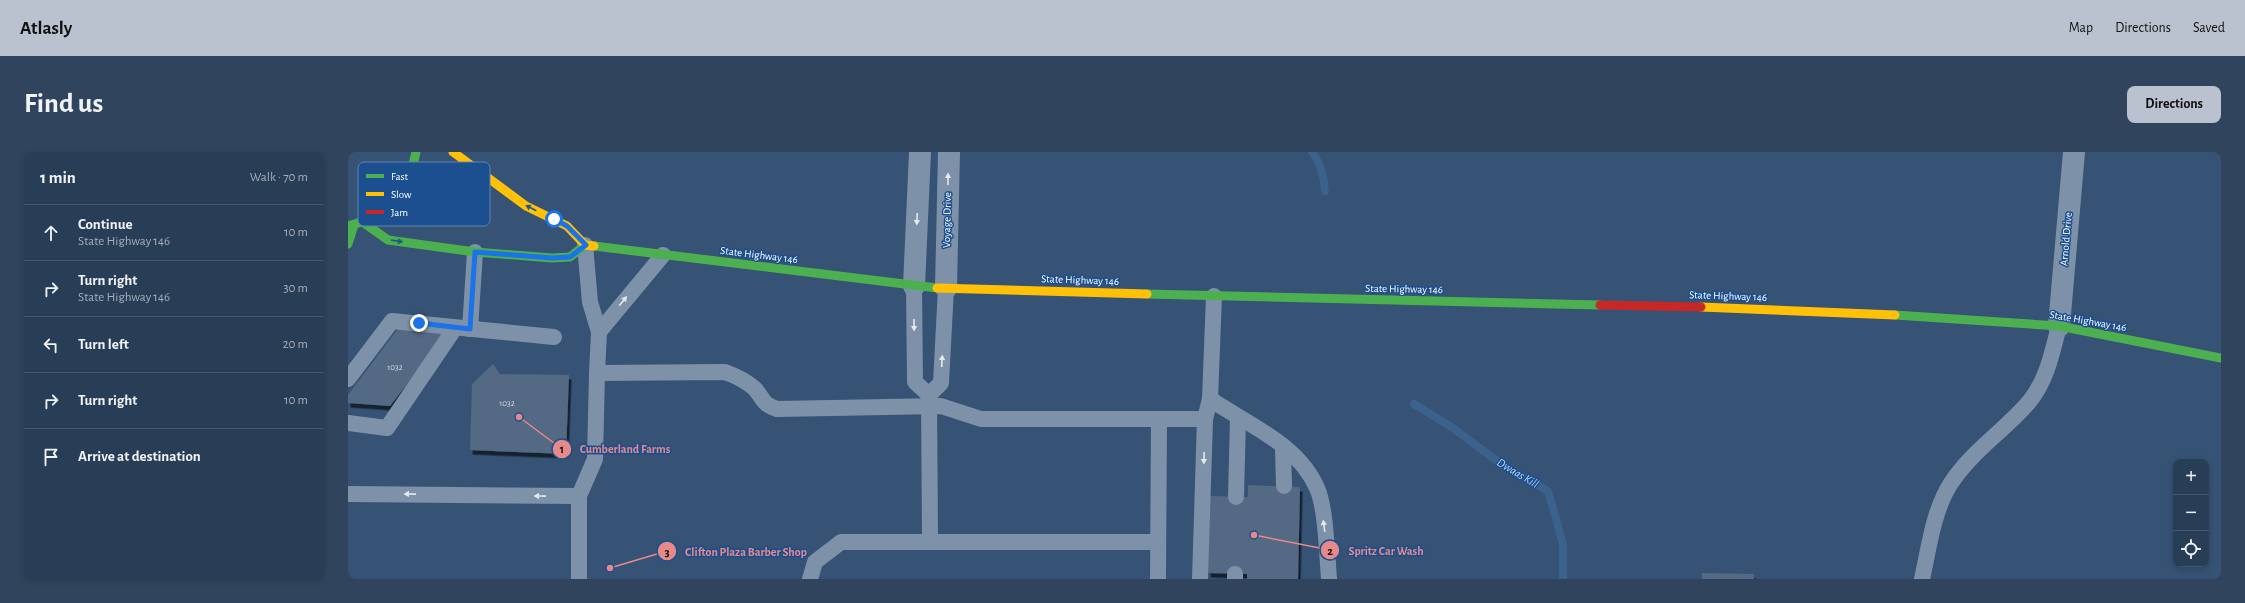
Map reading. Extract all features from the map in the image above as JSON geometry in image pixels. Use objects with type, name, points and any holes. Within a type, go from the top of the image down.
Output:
[{"type":"main road","points":[[413,162],[416,152]]},
{"type":"main road","points":[[453,152],[467,162]]},
{"type":"main road","points":[[348,244],[355,225],[388,240],[475,252],[552,258],[570,257],[586,245],[567,226],[526,206],[490,179]]},
{"type":"main road","name":"State Highway 146","points":[[586,245],[914,286],[946,288],[1214,296],[1697,307],[1875,314],[2059,326],[2221,358]]},
{"type":"street","points":[[914,286],[920,152]]},
{"type":"street","name":"Voyage Drive","points":[[946,288],[948,152]]},
{"type":"street","name":"Arnold Drive","points":[[2059,326],[2074,152]]},
{"type":"lane","points":[[579,579],[579,496],[595,459],[599,332],[590,302],[586,245]]},
{"type":"lane","points":[[348,423],[387,428],[412,383],[433,355],[463,328],[475,252]]},
{"type":"lane","points":[[599,332],[663,254]]},
{"type":"lane","points":[[914,286],[915,382],[929,401]]},
{"type":"lane","points":[[930,540],[929,401],[941,383],[946,288]]},
{"type":"lane","points":[[1200,579],[1205,419],[1210,399],[1214,296]]},
{"type":"lane","points":[[353,378],[377,349],[392,321],[554,337]]},
{"type":"lane","points":[[1922,579],[1933,526],[1950,484],[1968,460],[2029,402],[2050,364],[2059,326]]},
{"type":"lane","points":[[597,373],[725,372],[739,377],[755,389],[766,406],[777,409],[929,401],[981,419],[1205,419]]},
{"type":"lane","points":[[1210,399],[1238,418],[1266,433],[1305,468],[1317,488],[1324,527],[1328,579]]},
{"type":"lane","points":[[1236,497],[1238,418]]},
{"type":"lane","points":[[1158,579],[1159,420]]},
{"type":"lane","points":[[1283,448],[1284,486]]},
{"type":"lane","points":[[348,494],[579,496]]},
{"type":"lane","points":[[810,579],[815,562],[841,542],[930,540],[1158,542]]},
{"type":"building","points":[[400,326],[447,333],[390,406],[348,403],[348,395]]},
{"type":"building","points":[[493,364],[500,374],[569,375],[566,454],[470,450],[472,384]]},
{"type":"building","points":[[1248,485],[1300,487],[1298,579],[1247,579],[1247,574],[1208,573],[1210,496],[1248,497]]},
{"type":"building","points":[[1702,573],[1754,574],[1754,579],[1702,579]]},
{"type":"waterway","name":"Dwaas Kill","points":[[1312,152],[1322,170],[1325,191]]},
{"type":"waterway","name":"Dwaas Kill","points":[[1414,404],[1450,426],[1504,466],[1548,491],[1563,544],[1563,579]]},
{"type":"traffic: fast","points":[[414,162],[416,152]]},
{"type":"traffic: fast","points":[[348,226],[358,223]]},
{"type":"traffic: fast","points":[[348,244],[354,225]]},
{"type":"traffic: fast","points":[[368,226],[388,240],[475,252],[552,258],[570,257],[585,245]]},
{"type":"traffic: fast","points":[[594,246],[937,288]]},
{"type":"traffic: fast","points":[[1147,294],[1600,305]]},
{"type":"traffic: fast","points":[[1895,315],[2059,326],[2221,358]]},
{"type":"traffic: slow","points":[[453,152],[467,162]]},
{"type":"traffic: slow","points":[[490,179],[526,206],[567,226],[585,245],[594,246]]},
{"type":"traffic: slow","points":[[937,288],[1147,294]]},
{"type":"traffic: slow","points":[[1701,307],[1895,315]]},
{"type":"traffic: jam","points":[[1600,305],[1701,307]]},
{"type":"place","name":"Cumberland Farms","points":[[519,417]]},
{"type":"place","name":"Spritz Car Wash","points":[[1254,535]]},
{"type":"place","name":"Clifton Plaza Barber Shop","points":[[610,568]]},
{"type":"route","points":[[419,323],[470,329],[475,252],[552,258],[570,257],[586,245],[567,226],[554,219]]}]
